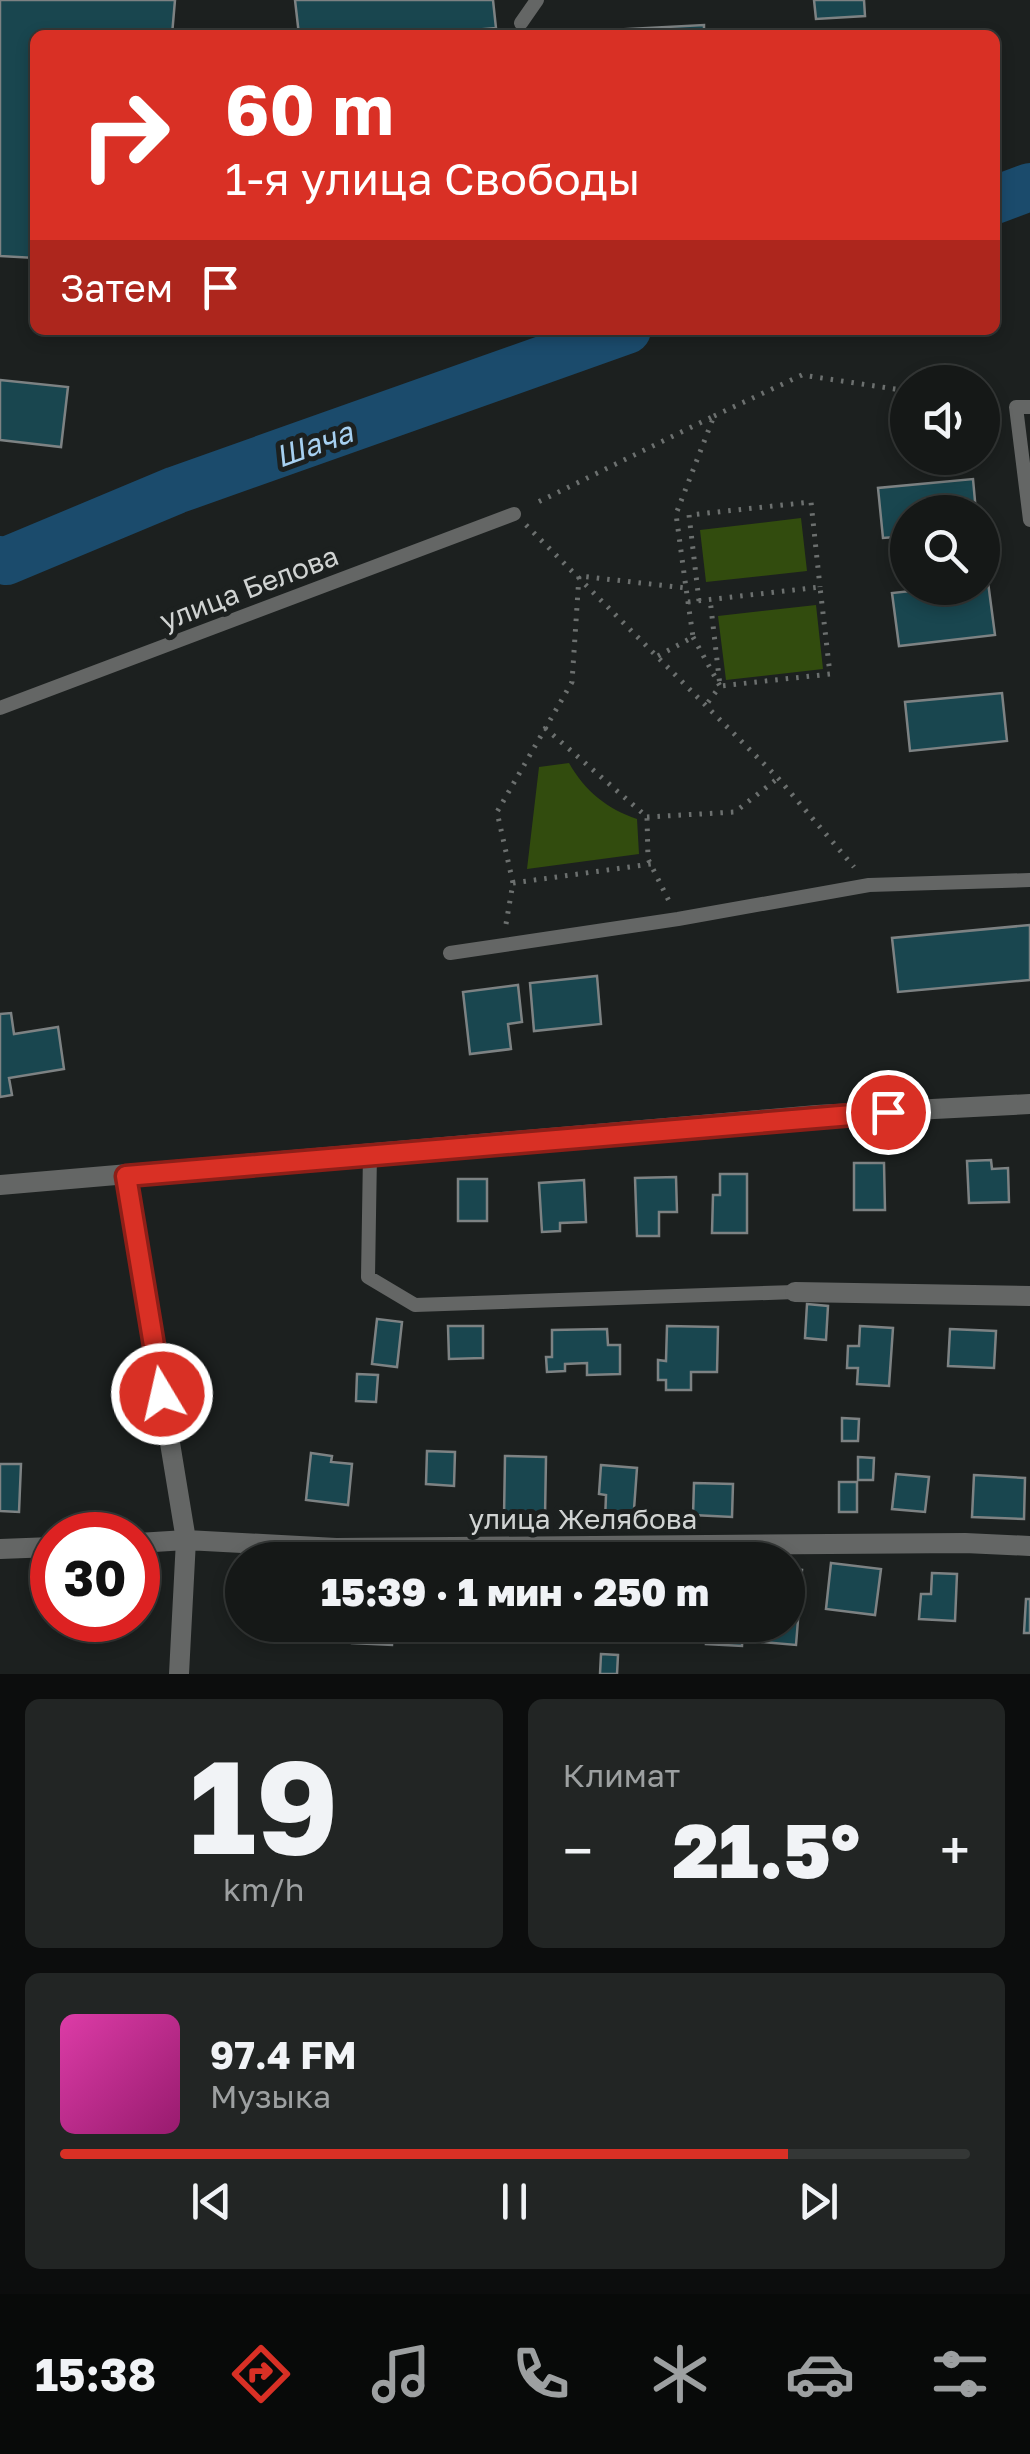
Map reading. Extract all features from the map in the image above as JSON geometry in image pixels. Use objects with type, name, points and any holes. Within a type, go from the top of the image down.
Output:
[{"type":"street","points":[[0,1185],[817,1116],[1030,1104]]},
{"type":"street","points":[[126,1176],[186,1540],[179,1674]]},
{"type":"street","points":[[795,1292],[1030,1296]]},
{"type":"street","name":"улица Желябова","points":[[160,1542],[336,1548],[1030,1546]]},
{"type":"street","points":[[0,1549],[30,1548]]},
{"type":"lane","points":[[521,23],[536,0]]},
{"type":"lane","points":[[1023,407],[1030,520]]},
{"type":"lane","name":"улица Белова","points":[[0,708],[514,514]]},
{"type":"lane","points":[[450,953],[678,920],[869,885],[1030,880]]},
{"type":"lane","points":[[370,1154],[368,1277],[415,1305],[795,1292]]},
{"type":"path","points":[[869,885],[778,778],[514,514],[802,375],[890,388]]},
{"type":"path","points":[[714,416],[676,514],[693,637],[720,686]]},
{"type":"path","points":[[698,601],[689,515],[810,502],[830,674],[720,686]]},
{"type":"path","points":[[579,576],[686,588]]},
{"type":"path","points":[[503,947],[512,883],[497,812],[572,682],[579,576]]},
{"type":"path","points":[[688,602],[820,587]]},
{"type":"path","points":[[706,705],[720,686],[710,599]]},
{"type":"path","points":[[658,656],[693,637]]},
{"type":"path","points":[[545,728],[647,817],[651,864],[678,920]]},
{"type":"path","points":[[647,817],[735,812],[778,778]]},
{"type":"path","points":[[512,883],[651,864]]},
{"type":"green space","points":[[801,518],[807,571],[706,582],[700,530]]},
{"type":"green space","points":[[816,605],[823,669],[726,680],[718,616]]},
{"type":"green space","points":[[569,763],[598,798],[637,819],[639,854],[527,869],[539,767]]},
{"type":"building","points":[[0,0],[175,0],[172,30],[30,30],[30,258],[0,256]]},
{"type":"building","points":[[295,0],[493,0],[496,28],[473,30],[298,30]]},
{"type":"building","points":[[814,0],[864,0],[865,16],[816,19]]},
{"type":"building","points":[[704,25],[704,30],[610,30]]},
{"type":"building","points":[[0,380],[68,387],[61,447],[0,440]]},
{"type":"building","points":[[973,479],[974,495],[890,495],[890,537],[883,538],[878,488]]},
{"type":"building","points":[[894,605],[991,605],[995,635],[899,646]]},
{"type":"building","points":[[1002,693],[1007,741],[910,751],[905,702]]},
{"type":"building","points":[[1030,925],[1030,980],[898,992],[892,938]]},
{"type":"building","points":[[597,976],[601,1024],[534,1031],[530,983]]},
{"type":"building","points":[[518,985],[522,1022],[508,1024],[511,1049],[470,1054],[463,992]]},
{"type":"building","points":[[11,1013],[14,1034],[58,1027],[64,1069],[9,1078],[12,1095],[0,1097],[0,1014]]},
{"type":"building","points":[[991,1160],[992,1169],[1008,1168],[1009,1202],[969,1203],[967,1161]]},
{"type":"building","points":[[854,1163],[884,1163],[885,1210],[854,1210]]},
{"type":"building","points":[[720,1174],[747,1174],[747,1233],[712,1233],[713,1195],[720,1195]]},
{"type":"building","points":[[676,1177],[677,1212],[659,1212],[659,1236],[637,1236],[635,1178]]},
{"type":"building","points":[[458,1179],[487,1179],[487,1221],[458,1221]]},
{"type":"building","points":[[584,1180],[586,1222],[560,1223],[560,1231],[542,1232],[539,1183]]},
{"type":"building","points":[[807,1304],[828,1306],[826,1340],[805,1338]]},
{"type":"building","points":[[377,1319],[402,1322],[397,1367],[372,1364]]},
{"type":"building","points":[[448,1326],[483,1326],[483,1358],[449,1359]]},
{"type":"building","points":[[667,1326],[718,1327],[717,1372],[691,1372],[691,1390],[666,1390],[666,1380],[658,1380],[658,1360],[666,1361]]},
{"type":"building","points":[[860,1326],[893,1328],[889,1386],[857,1384],[858,1368],[847,1368],[848,1346],[859,1346]]},
{"type":"building","points":[[607,1329],[608,1345],[620,1345],[620,1374],[587,1375],[587,1363],[565,1364],[565,1371],[547,1372],[546,1357],[552,1357],[552,1330]]},
{"type":"building","points":[[950,1329],[996,1331],[994,1368],[948,1366]]},
{"type":"building","points":[[357,1374],[378,1375],[376,1402],[356,1401]]},
{"type":"building","points":[[842,1418],[859,1419],[858,1441],[842,1441]]},
{"type":"building","points":[[427,1451],[455,1452],[454,1486],[426,1484]]},
{"type":"building","points":[[311,1453],[332,1456],[331,1462],[352,1464],[348,1505],[306,1500]]},
{"type":"building","points":[[505,1456],[546,1457],[545,1518],[504,1517]]},
{"type":"building","points":[[858,1457],[874,1458],[873,1480],[858,1480]]},
{"type":"building","points":[[0,1464],[21,1464],[19,1512],[0,1511]]},
{"type":"building","points":[[601,1465],[637,1468],[633,1523],[605,1521],[606,1495],[599,1494]]},
{"type":"building","points":[[896,1474],[929,1477],[925,1512],[892,1509]]},
{"type":"building","points":[[974,1475],[1025,1478],[1024,1519],[972,1517]]},
{"type":"building","points":[[839,1482],[857,1482],[857,1512],[839,1512]]},
{"type":"building","points":[[694,1483],[733,1484],[732,1517],[693,1515]]},
{"type":"building","points":[[831,1563],[881,1569],[875,1615],[826,1609]]},
{"type":"building","points":[[932,1573],[957,1574],[955,1621],[919,1619],[921,1594],[931,1594]]},
{"type":"building","points":[[1026,1599],[1030,1599],[1030,1633],[1024,1633]]},
{"type":"building","points":[[352,1642],[392,1642],[392,1645]]},
{"type":"building","points":[[706,1642],[742,1642],[742,1646]]},
{"type":"building","points":[[601,1654],[618,1655],[617,1674],[600,1674]]},
{"type":"waterway","name":"Шача","points":[[1000,198],[1030,187]]},
{"type":"waterway","name":"Шача","points":[[0,560],[6,561],[176,490],[613,335]]},
{"type":"route","points":[[162,1394],[126,1176],[780,1118],[888,1112]]}]
